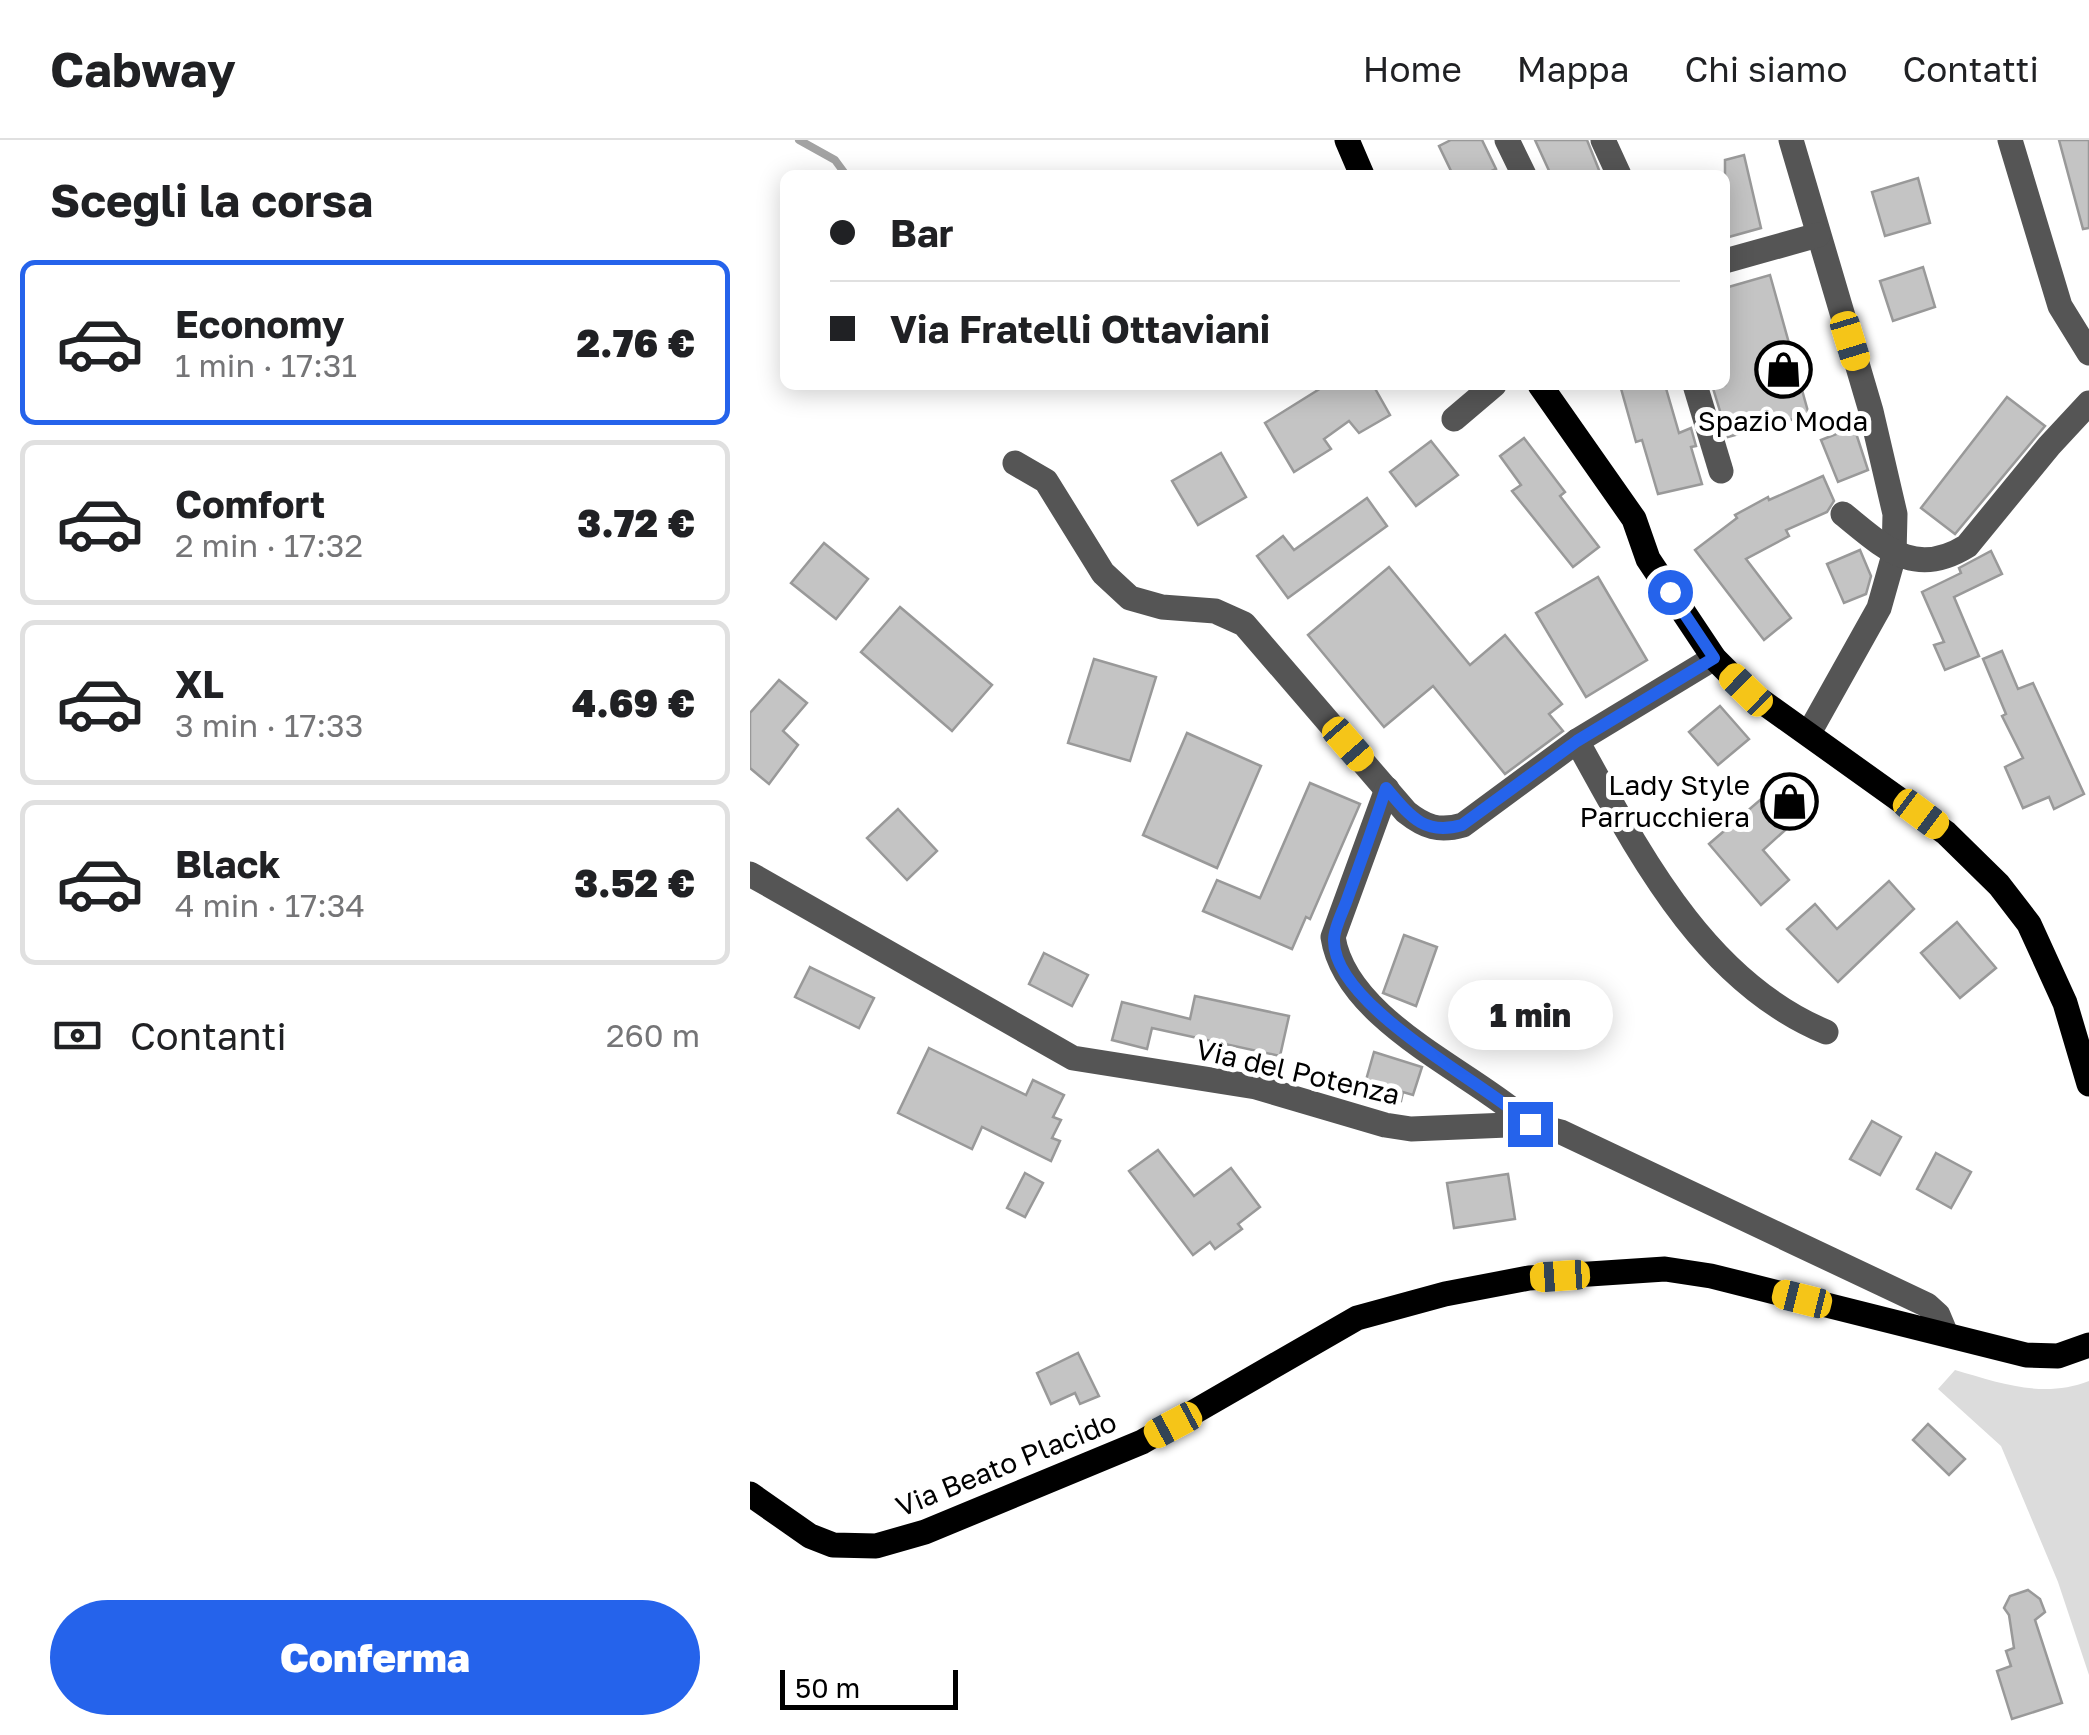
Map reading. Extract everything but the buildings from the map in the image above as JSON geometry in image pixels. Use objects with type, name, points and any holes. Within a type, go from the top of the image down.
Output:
[{"type":"main road","points":[[1348,140],[1360,170]]},
{"type":"main road","points":[[1544,390],[1634,519],[1648,559],[1714,658],[1746,690],[1946,833],[1998,885],[2028,924],[2058,988],[2089,1084]]},
{"type":"main road","name":"Via Beato Placido","points":[[750,1494],[810,1536],[833,1545],[876,1546],[925,1532],[1142,1442],[1357,1318],[1444,1294],[1528,1278],[1664,1269],[1711,1276],[2026,1355],[2058,1356],[2089,1344]]},
{"type":"street","points":[[1507,140],[1522,170]]},
{"type":"street","points":[[1603,140],[1617,170]]},
{"type":"street","points":[[1792,140],[1872,411],[1895,514],[1894,555],[1879,608],[1809,733]]},
{"type":"street","points":[[2010,140],[2060,306],[2089,352]]},
{"type":"street","points":[[1730,260],[1818,235]]},
{"type":"street","points":[[1454,420],[1488,390]]},
{"type":"street","points":[[1696,390],[1722,471]]},
{"type":"street","points":[[1843,514],[1894,555],[1928,561],[1951,557],[1967,546],[2089,403]]},
{"type":"street","points":[[1015,463],[1046,481],[1103,573],[1130,598],[1162,607],[1215,611],[1244,624],[1418,822],[1442,831],[1462,825],[1577,741],[1714,658]]},
{"type":"street","points":[[1577,741],[1647,862],[1679,909],[1724,963],[1793,1018],[1826,1032]]},
{"type":"street","points":[[1386,788],[1334,937],[1340,964],[1352,985],[1408,1036],[1530,1124]]},
{"type":"street","name":"Via del Potenza","points":[[750,874],[1073,1058],[1256,1087],[1411,1129],[1530,1124],[1588,1143],[1927,1305],[1938,1315],[1946,1334]]},
{"type":"shaded area","points":[[1955,1370],[2038,1389],[2089,1381],[2089,1675],[2058,1582],[2001,1446],[1938,1389]]},
{"type":"waterway","points":[[799,140],[835,160],[842,170]]},
{"type":"place","name":"Spazio Moda","points":[[1783,370]]},
{"type":"place","name":"Lady Style Parrucchiera","points":[[1789,801]]},
{"type":"route","points":[[1530,1124],[1408,1036],[1364,997],[1344,974],[1334,937],[1386,788],[1418,822],[1442,831],[1462,825],[1577,741],[1714,658],[1670,592]]}]
